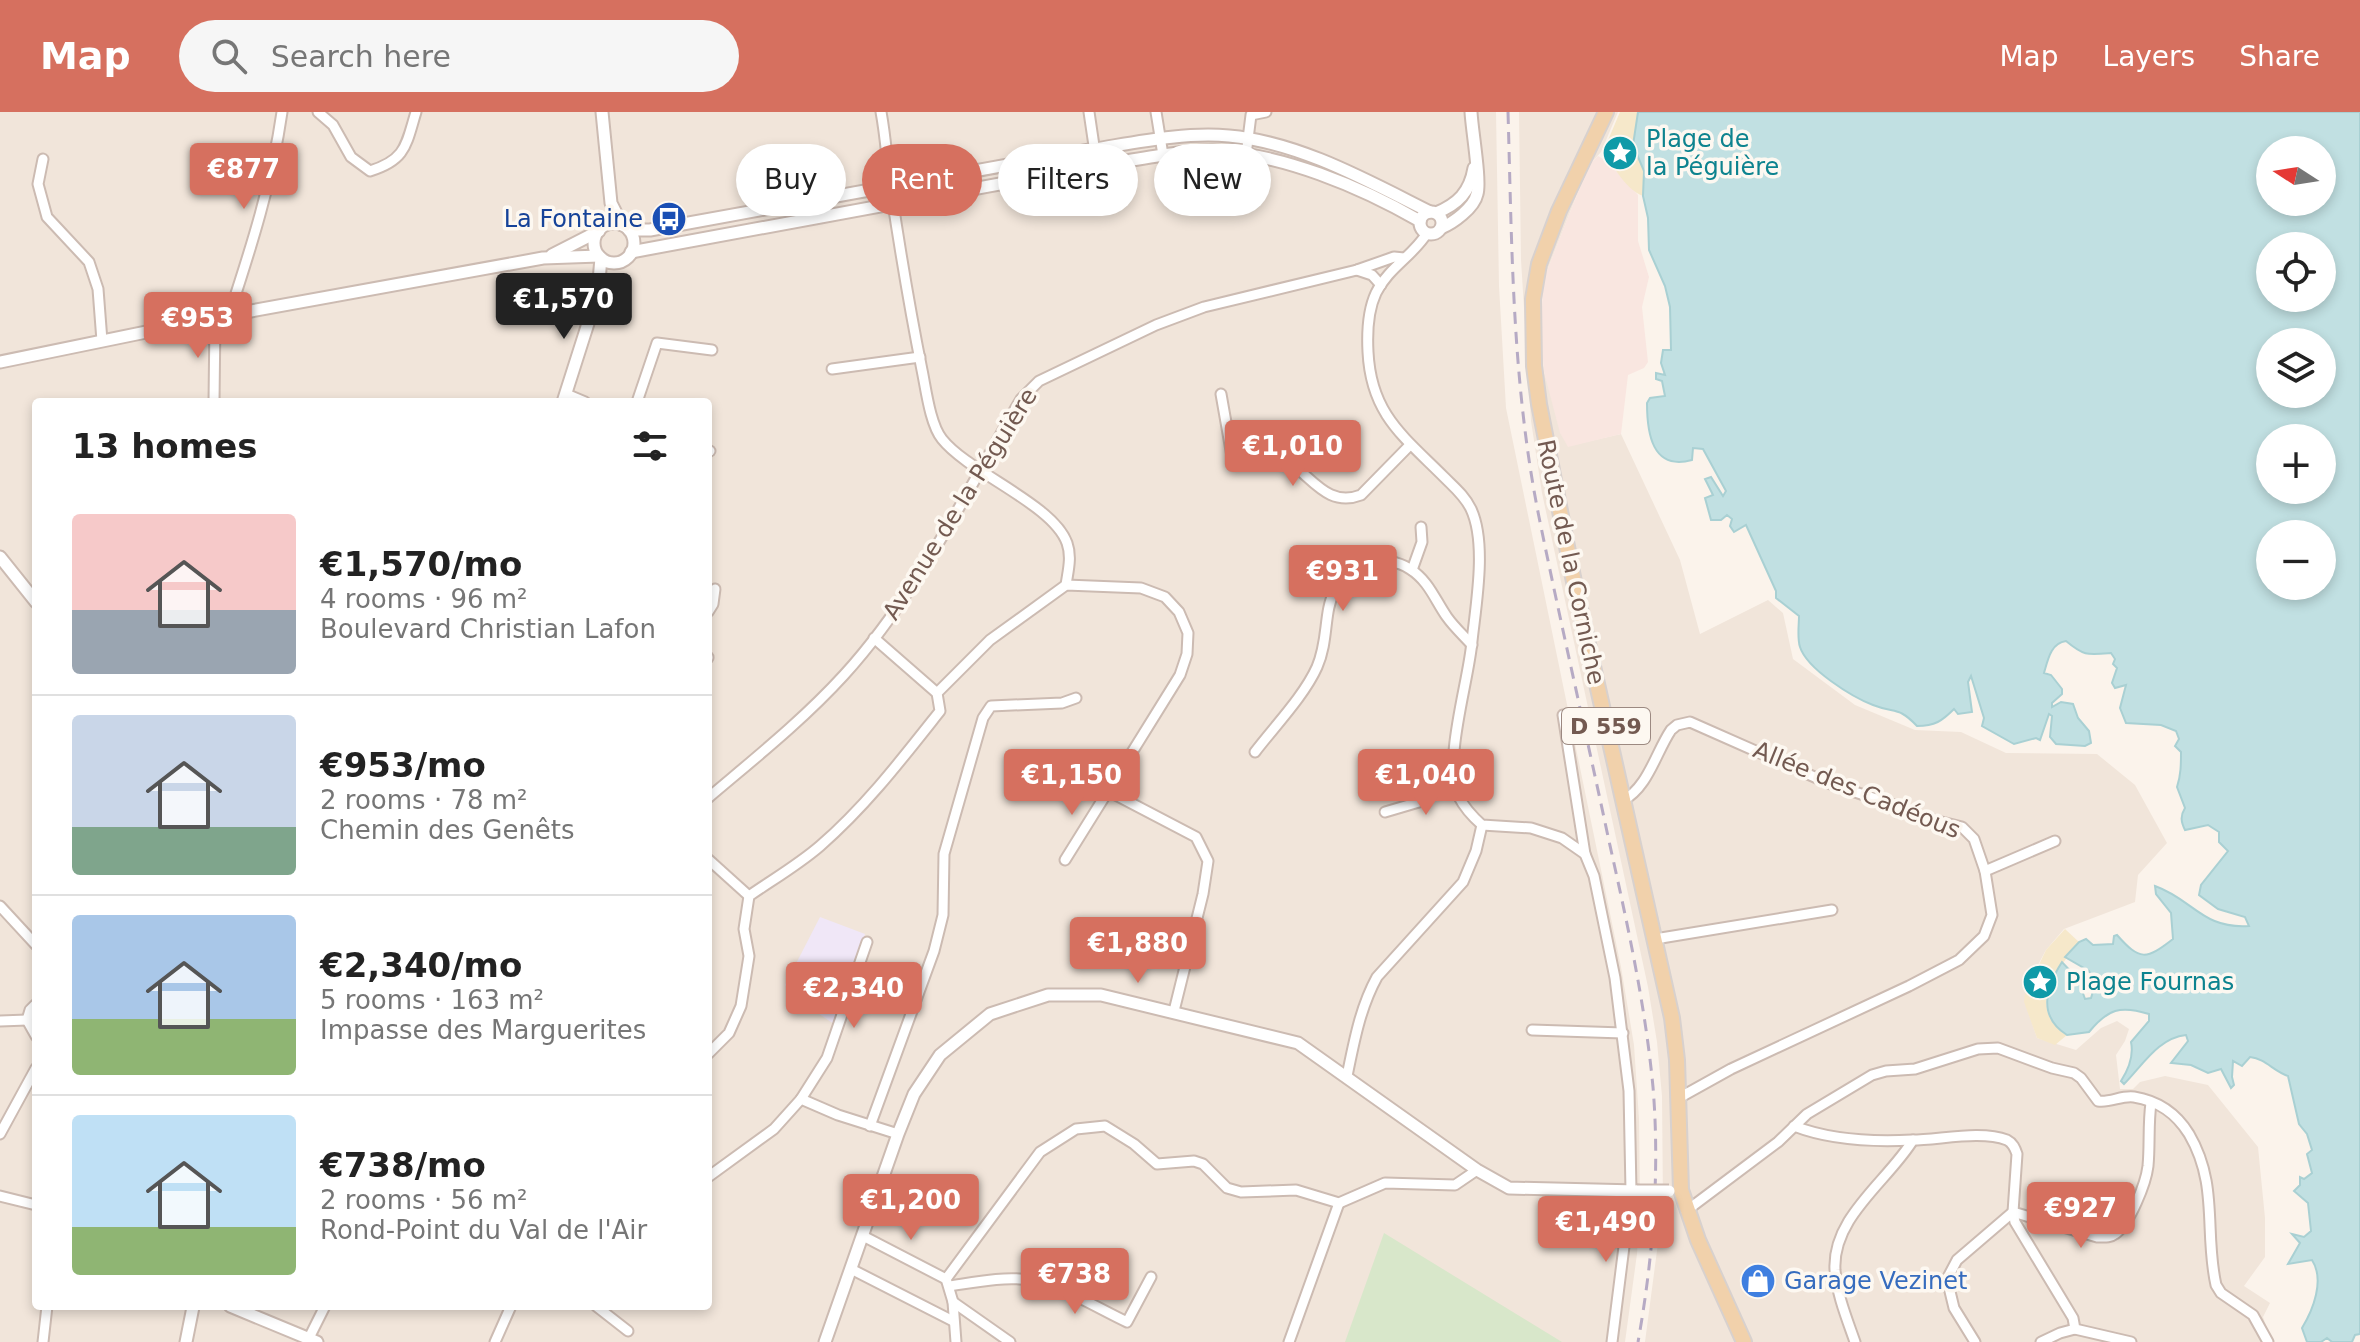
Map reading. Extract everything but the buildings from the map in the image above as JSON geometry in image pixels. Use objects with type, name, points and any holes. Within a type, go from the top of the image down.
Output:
[{"type":"main road","name":"Route de la Corniche","points":[[1606,112],[1559,211],[1539,264],[1533,299],[1534,366],[1570,562],[1672,1018],[1677,1060],[1675,1191],[1744,1342]]},
{"type":"street","points":[[229,315],[272,171],[282,112]]},
{"type":"street","points":[[318,112],[333,125],[351,157],[370,171],[384,167],[404,151],[416,112]]},
{"type":"street","points":[[602,112],[611,203],[634,241],[631,252]]},
{"type":"street","points":[[881,112],[885,144]]},
{"type":"street","points":[[1089,112],[1094,144]]},
{"type":"street","points":[[1156,112],[1162,144]]},
{"type":"street","points":[[1247,144],[1251,115],[1266,112]]},
{"type":"street","points":[[1471,112],[1479,182],[1477,196],[1472,205],[1448,225],[1427,233],[1381,285],[1370,314],[1369,370],[1377,400],[1397,432],[1464,496],[1475,518],[1479,547],[1472,645],[1455,745],[1455,784],[1459,796],[1482,825],[1547,832],[1585,854]]},
{"type":"street","points":[[1128,144],[1226,135],[1248,138],[1309,156],[1433,212],[1441,218],[1441,228]]},
{"type":"street","points":[[43,159],[38,184],[47,217],[89,262],[98,289],[102,341]]},
{"type":"street","points":[[1271,162],[1347,184],[1420,221]]},
{"type":"street","points":[[1427,233],[1421,228],[1423,215],[1460,200],[1472,179],[1475,163]]},
{"type":"street","points":[[548,257],[602,228],[650,230],[862,191]]},
{"type":"street","points":[[564,398],[598,292],[600,257],[594,243],[611,203]]},
{"type":"street","points":[[598,292],[617,263],[631,252],[862,211]]},
{"type":"street","points":[[895,216],[930,407],[941,438],[979,470],[1020,496],[1055,524],[1067,541],[1070,559],[1066,585]]},
{"type":"street","points":[[0,362],[229,315],[548,257],[600,257],[617,263]]},
{"type":"street","name":"Avenue de la Péguière","points":[[712,795],[785,733],[844,675],[874,638],[922,569],[1021,399],[1039,381],[1156,325],[1204,307],[1357,270],[1394,257],[1404,258]]},
{"type":"street","points":[[1357,270],[1372,275],[1381,285]]},
{"type":"street","points":[[214,398],[215,318]]},
{"type":"street","points":[[638,398],[657,343],[712,350]]},
{"type":"street","points":[[832,369],[920,357]]},
{"type":"street","points":[[1221,394],[1233,462],[1274,456],[1285,460],[1316,486],[1342,497],[1361,495],[1410,445]]},
{"type":"street","points":[[1412,570],[1422,542],[1421,527]]},
{"type":"street","points":[[0,557],[32,597]]},
{"type":"street","points":[[1255,752],[1317,668],[1324,642],[1327,607],[1338,585],[1354,572],[1383,561],[1400,563],[1412,570],[1432,590],[1447,617],[1472,645]]},
{"type":"street","points":[[937,693],[990,640],[1066,585],[1141,588],[1165,597],[1179,612],[1188,633],[1187,654],[1180,675],[1065,860]]},
{"type":"street","points":[[712,606],[715,589]]},
{"type":"street","points":[[712,1050],[729,1033],[741,1006],[749,956],[744,929],[749,896],[817,848],[881,786],[940,711],[937,693],[874,638]]},
{"type":"street","points":[[870,1126],[934,951],[943,915],[944,854],[983,718],[991,706],[1062,703],[1076,698]]},
{"type":"street","points":[[1563,715],[1585,854],[1594,876],[1615,978],[1629,1091],[1634,1191],[1612,1342]]},
{"type":"street","name":"Allée des Cadéous","points":[[1622,801],[1631,797],[1649,772],[1671,730],[1682,722],[1690,722],[1828,783],[1894,805],[1913,815],[1962,827],[1974,839],[1985,871],[1992,915],[1984,936],[1966,955],[1909,986],[1731,1069],[1677,1099]]},
{"type":"street","points":[[1385,812],[1419,802],[1439,788],[1455,784]]},
{"type":"street","points":[[1108,791],[1196,837],[1208,861],[1203,894],[1174,1011]]},
{"type":"street","points":[[1347,1076],[1364,1006],[1377,977],[1463,882],[1476,851],[1482,825]]},
{"type":"street","points":[[1985,871],[2055,841]]},
{"type":"street","points":[[712,863],[749,896]]},
{"type":"street","points":[[0,906],[32,941]]},
{"type":"street","points":[[1655,939],[1832,910]]},
{"type":"street","points":[[712,1174],[774,1129],[801,1099],[827,1058],[867,942]]},
{"type":"street","points":[[825,1342],[914,1094],[940,1055],[990,1014],[1048,995],[1101,995],[1298,1043],[1477,1170],[1509,1188],[1675,1191]]},
{"type":"street","points":[[32,1008],[27,1020],[32,1029]]},
{"type":"street","points":[[0,1021],[27,1020]]},
{"type":"street","points":[[1532,1030],[1623,1033]]},
{"type":"street","points":[[1686,1211],[1778,1142],[1807,1114],[1872,1075],[1927,1066],[1993,1047],[2074,1073],[2098,1101],[2135,1097],[2170,1110],[2180,1120],[2205,1167],[2212,1212],[2216,1285],[2221,1293],[2253,1315],[2268,1342]]},
{"type":"street","points":[[0,1134],[32,1075]]},
{"type":"street","points":[[801,1099],[898,1134]]},
{"type":"street","points":[[2013,1212],[2097,1237],[2117,1233],[2140,1195],[2148,1167],[2151,1103]]},
{"type":"street","points":[[956,1342],[953,1302],[948,1283],[1040,1152],[1076,1129],[1105,1126],[1134,1144],[1157,1164],[1194,1161],[1203,1164],[1227,1188],[1241,1192],[1296,1190],[1339,1203],[1385,1183],[1455,1185],[1477,1170]]},
{"type":"street","points":[[1794,1126],[1839,1138],[2007,1140],[2017,1154],[2015,1222],[2073,1318],[2075,1329]]},
{"type":"street","points":[[1855,1342],[1835,1274],[1835,1258],[1841,1237],[1852,1216],[1913,1140]]},
{"type":"street","points":[[0,1196],[32,1204]]},
{"type":"street","points":[[1289,1342],[1339,1203]]},
{"type":"street","points":[[1975,1342],[1954,1308],[1947,1279],[1957,1260],[2013,1212]]},
{"type":"street","points":[[863,1236],[948,1283],[1030,1280],[1057,1289],[1127,1322],[1151,1277]]},
{"type":"street","points":[[851,1269],[953,1321]]},
{"type":"street","points":[[953,1302],[1010,1342]]},
{"type":"street","points":[[43,1342],[47,1310]]},
{"type":"street","points":[[186,1342],[195,1310]]},
{"type":"street","points":[[240,1310],[313,1340],[324,1310]]},
{"type":"street","points":[[495,1342],[509,1310]]},
{"type":"street","points":[[601,1310],[628,1331]]},
{"type":"street","points":[[2041,1342],[2075,1329],[2131,1342]]},
{"type":"shaded area","points":[[0,112],[1496,112],[1499,286],[1506,408],[1621,967],[1634,1045],[1639,1119],[1637,1254],[1625,1342],[0,1342]]},
{"type":"shaded area","points":[[1519,112],[1618,112],[1601,152],[1592,162],[1578,192],[1543,281],[1541,332],[1544,372],[1568,446],[1621,434],[1680,560],[1700,634],[1768,600],[1783,613],[1793,659],[1855,705],[1915,730],[1961,732],[2006,753],[2097,754],[2135,785],[2167,843],[2138,875],[2135,902],[2064,929],[2046,950],[2026,987],[2025,1002],[2037,1038],[2076,1050],[2101,1028],[2117,1021],[2129,1029],[2116,1055],[2120,1089],[2133,1089],[2140,1082],[2165,1076],[2208,1085],[2258,1147],[2265,1218],[2265,1257],[2244,1286],[2270,1303],[2263,1317],[2272,1342],[1645,1342],[1663,1205],[1662,1096],[1657,1042],[1648,987],[1542,493],[1531,421],[1521,260]]},
{"type":"shaded area","points":[[1598,156],[1608,162],[1638,195],[1638,241],[1649,277],[1642,307],[1648,362],[1644,368],[1628,375],[1621,434],[1568,447],[1560,433],[1544,372],[1541,332],[1543,281],[1578,192]]},
{"type":"shaded area","points":[[820,917],[865,934],[834,1024],[798,1000],[785,985]]},
{"type":"green space","points":[[1384,1233],[1562,1342],[1345,1342]]},
{"type":"sand","name":"Plage de la Péguière","points":[[1620,112],[1638,112],[1633,145],[1644,171],[1643,196],[1625,183],[1603,152]]},
{"type":"sand","name":"Plage Fournas","points":[[2065,929],[2079,942],[2049,988],[2046,1001],[2048,1013],[2054,1024],[2067,1035],[2055,1045],[2037,1038],[2024,1002],[2046,950]]},
{"type":"water","points":[[1638,112],[2360,112],[2360,1334],[2355,1335],[2352,1342],[2332,1342],[2327,1338],[2321,1342],[2307,1342],[2302,1328],[2316,1295],[2316,1268],[2312,1260],[2288,1264],[2300,1243],[2292,1234],[2304,1237],[2311,1231],[2308,1203],[2294,1191],[2300,1185],[2300,1177],[2304,1179],[2312,1173],[2307,1154],[2312,1150],[2307,1134],[2299,1124],[2288,1076],[2250,1057],[2242,1066],[2233,1061],[2234,1085],[2231,1088],[2221,1069],[2208,1073],[2191,1065],[2171,1063],[2188,1041],[2186,1035],[2159,1047],[2124,1084],[2121,1081],[2130,1063],[2131,1042],[2149,1021],[2149,1014],[2115,1011],[2102,1018],[2089,1032],[2067,1035],[2051,1019],[2048,1010],[2049,991],[2062,962],[2078,979],[2085,999],[2091,998],[2095,985],[2089,971],[2065,957],[2079,942],[2086,939],[2093,945],[2113,944],[2117,935],[2132,950],[2144,955],[2173,939],[2171,913],[2156,894],[2155,886],[2220,923],[2249,926],[2245,917],[2218,909],[2199,895],[2201,885],[2228,851],[2219,842],[2219,832],[2208,825],[2185,830],[2182,816],[2185,808],[2177,787],[2181,752],[2175,746],[2179,739],[2176,731],[2161,725],[2126,723],[2120,708],[2126,685],[2115,688],[2112,683],[2117,668],[2111,653],[2086,653],[2066,641],[2054,648],[2044,673],[2051,675],[2062,689],[2062,694],[2052,703],[2052,707],[2061,702],[2073,704],[2078,718],[2089,731],[2091,743],[2085,746],[2056,744],[2050,737],[2052,716],[2049,714],[2040,740],[2036,738],[2014,744],[1982,726],[1984,718],[1971,676],[1968,682],[1972,712],[1958,714],[1954,709],[1938,722],[1917,726],[1901,713],[1854,696],[1811,664],[1800,647],[1799,616],[1776,598],[1776,591],[1746,525],[1734,532],[1730,526],[1732,519],[1727,515],[1721,520],[1711,520],[1705,498],[1713,495],[1705,479],[1711,477],[1723,496],[1726,491],[1703,449],[1693,448],[1692,460],[1679,462],[1668,460],[1654,447],[1648,426],[1647,403],[1650,398],[1665,396],[1662,381],[1656,379],[1656,373],[1665,375],[1661,363],[1663,350],[1671,350],[1670,307],[1665,286],[1649,250],[1648,218],[1643,196],[1644,171],[1633,145]]},
{"type":"railway","points":[[1508,112],[1518,366],[1530,467],[1629,932],[1653,1087],[1656,1151],[1654,1215],[1638,1342]]},
{"type":"place","name":"Plage de la Péguière","points":[[1620,153]]},
{"type":"place","name":"La Fontaine","points":[[669,219]]},
{"type":"place","name":"Plage Fournas","points":[[2040,982]]},
{"type":"place","name":"Garage Vezinet","points":[[1758,1281]]}]
